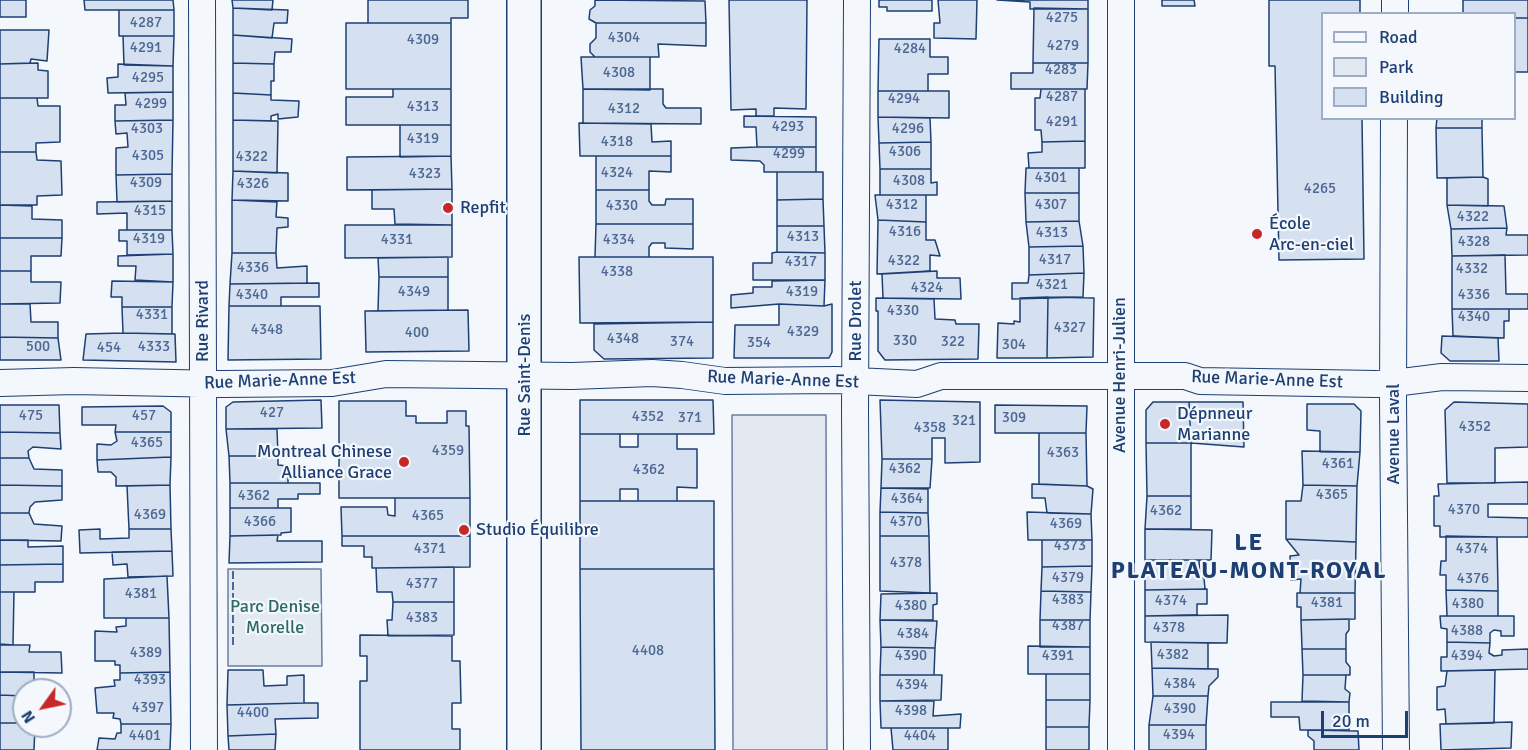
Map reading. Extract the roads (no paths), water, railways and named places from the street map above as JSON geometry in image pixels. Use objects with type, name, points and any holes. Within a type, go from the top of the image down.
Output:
[{"type":"main road","name":"Rue Saint-Denis","points":[[524,0],[524,750]]},
{"type":"street","name":"Rue Rivard","points":[[202,0],[204,750]]},
{"type":"street","name":"Rue Drolet","points":[[857,0],[855,382],[857,750]]},
{"type":"street","name":"Avenue Henri-Julien","points":[[1121,0],[1121,750]]},
{"type":"street","name":"Avenue Laval","points":[[1394,120],[1396,750]]},
{"type":"street","name":"Rue Marie-Anne Est","points":[[0,383],[340,382],[386,374],[652,373],[725,381],[836,380],[917,384],[941,376],[1185,376],[1200,381],[1252,383],[1394,383],[1442,377],[1528,378]]},
{"type":"place","name":"Repfit","points":[[448,208]]},
{"type":"place","name":"École Arc-en-ciel","points":[[1257,234]]},
{"type":"place","name":"Dépnneur Marianne","points":[[1165,424]]},
{"type":"place","name":"Montreal Chinese Alliance Grace","points":[[404,462]]},
{"type":"place","name":"Studio Équilibre","points":[[464,530]]},
{"type":"district","name":"LE PLATEAU-MONT-ROYAL","points":[[1249,558]]},
{"type":"park label","name":"Parc Denise Morelle","points":[[275,617]]}]
